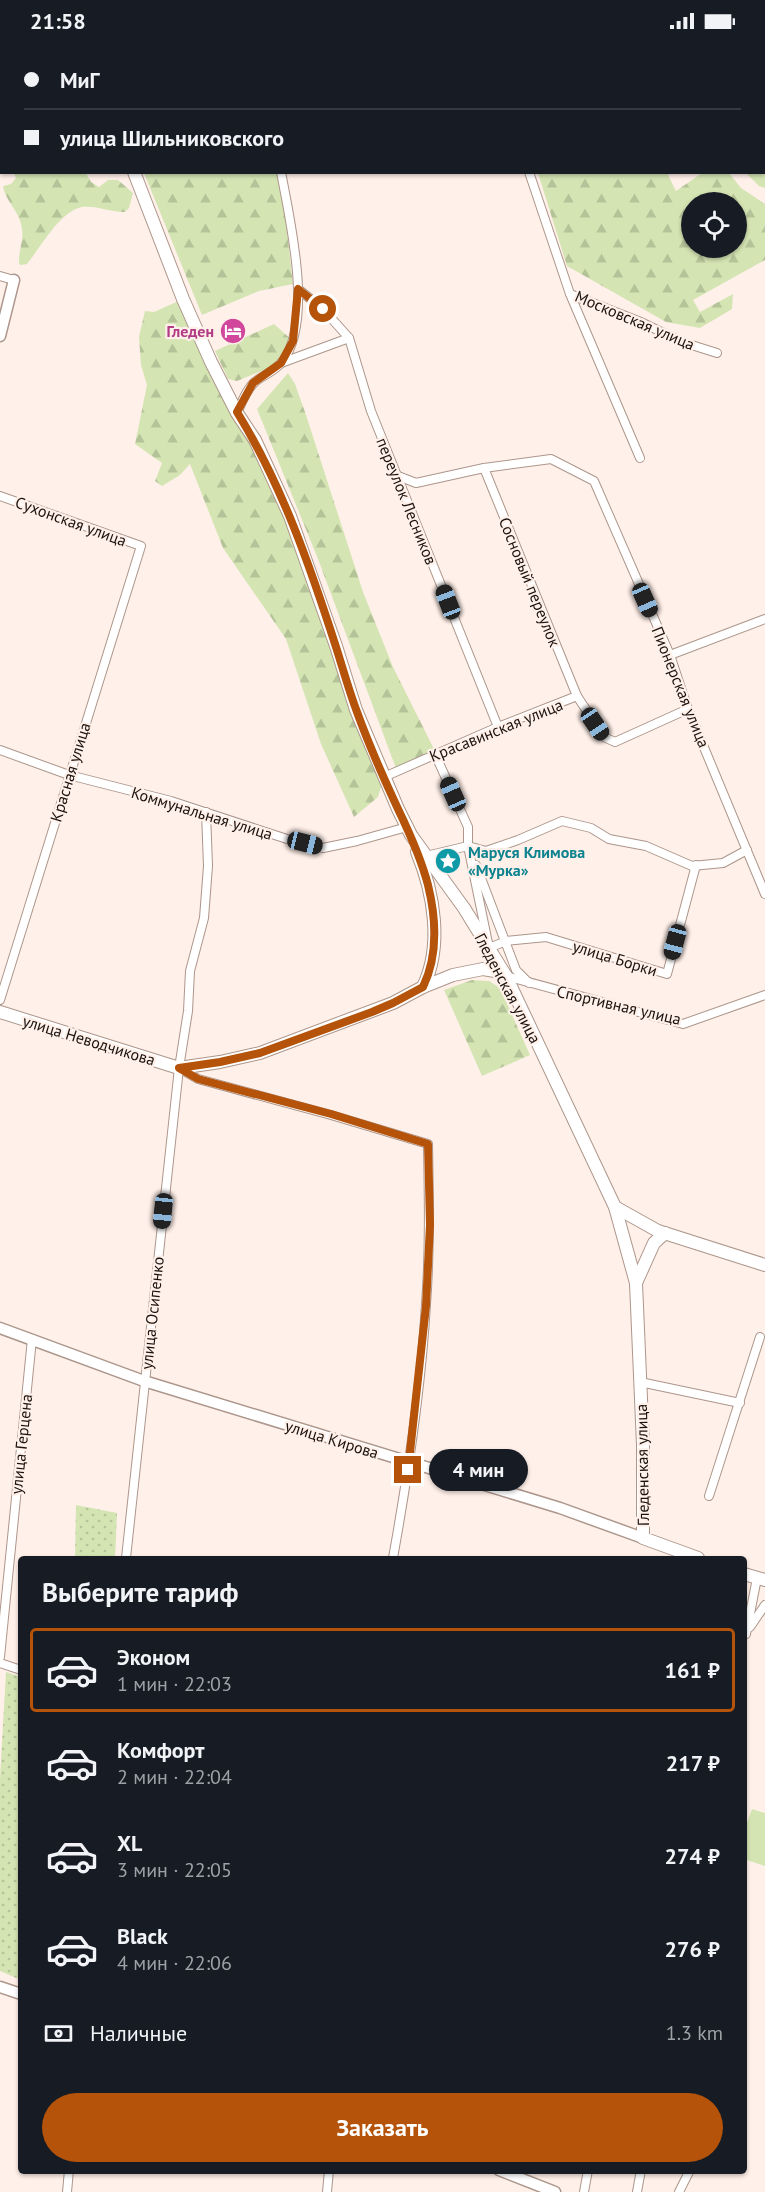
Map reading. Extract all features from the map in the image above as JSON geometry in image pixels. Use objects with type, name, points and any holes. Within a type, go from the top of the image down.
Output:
[{"type":"main road","name":"Гледенская улица","points":[[135,174],[183,299],[237,412],[255,440],[290,516],[356,710],[409,831],[464,908],[506,976],[615,1207],[636,1283],[643,1445],[643,1538]]},
{"type":"main road","points":[[409,831],[424,871],[433,913],[432,962],[423,987]]},
{"type":"main road","name":"улица Неводчикова","points":[[0,1012],[179,1068],[260,1053],[372,1012],[423,987],[471,970],[495,971],[506,976]]},
{"type":"main road","points":[[615,1207],[665,1233],[765,1265]]},
{"type":"main road","points":[[636,1283],[654,1243],[665,1233]]},
{"type":"main road","name":"улица Кирова","points":[[643,1538],[692,1556]]},
{"type":"street","points":[[281,174],[291,223],[298,289],[293,341],[281,363]]},
{"type":"street","name":"Московская улица","points":[[530,174],[570,294],[643,322],[682,342],[717,353]]},
{"type":"street","points":[[0,276],[14,280],[0,336]]},
{"type":"street","name":"переулок Лесников","points":[[298,289],[323,309],[349,338],[371,411],[498,727]]},
{"type":"street","points":[[570,294],[640,458]]},
{"type":"street","points":[[237,412],[253,383],[281,363],[349,338]]},
{"type":"street","name":"Пионерская улица","points":[[484,468],[551,459],[594,481],[669,656],[688,709],[765,894]]},
{"type":"street","points":[[398,476],[416,483],[484,468]]},
{"type":"street","name":"Сосновый переулок","points":[[484,468],[577,696]]},
{"type":"street","name":"Сухонская улица","points":[[0,496],[141,546]]},
{"type":"street","name":"Красная улица","points":[[0,1000],[141,546]]},
{"type":"street","points":[[669,656],[765,619]]},
{"type":"street","name":"Красавинская улица","points":[[384,777],[498,727],[577,696],[604,737],[615,742],[688,709]]},
{"type":"street","name":"Коммунальная улица","points":[[0,750],[69,775],[171,801],[287,839],[323,848],[409,831]]},
{"type":"street","points":[[435,754],[468,827],[468,846],[489,948]]},
{"type":"street","name":"улица Осипенко","points":[[126,1556],[179,1068],[188,1011],[190,971],[204,918],[208,866],[206,812]]},
{"type":"street","points":[[426,856],[468,846],[486,851],[562,821],[591,828],[609,839],[646,846],[692,866],[723,863],[747,850]]},
{"type":"street","points":[[468,846],[516,970],[529,984]]},
{"type":"street","name":"улица Борки","points":[[489,948],[506,941],[546,937],[667,974],[696,865]]},
{"type":"street","name":"Спортивная улица","points":[[506,976],[529,984],[683,1023],[765,995]]},
{"type":"street","name":"улица Неводчикова","points":[[179,1068],[198,1079],[331,1114],[428,1144],[430,1225],[426,1306],[410,1463]]},
{"type":"street","name":"улица Кирова","points":[[0,1328],[144,1380],[560,1508],[643,1538]]},
{"type":"street","points":[[710,1496],[760,1337]]},
{"type":"street","name":"улица Герцена","points":[[0,1657],[32,1339]]},
{"type":"street","points":[[640,1382],[740,1403]]},
{"type":"street","points":[[393,1556],[410,1463]]},
{"type":"street","points":[[747,1629],[761,1579]]},
{"type":"street","points":[[747,1633],[765,1605]]},
{"type":"street","points":[[0,1663],[18,1669]]},
{"type":"street","points":[[0,1987],[18,1993]]},
{"type":"street","points":[[67,2192],[69,2174]]},
{"type":"street","points":[[327,2192],[329,2174]]},
{"type":"street","points":[[509,2174],[555,2192]]},
{"type":"street","points":[[584,2192],[587,2174]]},
{"type":"street","points":[[638,2192],[640,2174]]},
{"type":"street","points":[[679,2192],[688,2174]]},
{"type":"green space","points":[[14,174],[87,174],[91,182],[99,187],[108,180],[118,180],[133,193],[129,208],[125,212],[87,207],[74,210],[51,231],[27,264],[21,265],[19,260],[21,223],[3,186],[11,184],[16,178]]},
{"type":"green space","points":[[144,174],[277,174],[286,222],[293,284],[259,291],[202,315]]},
{"type":"green space","points":[[538,174],[670,174],[668,175],[676,191],[701,174],[730,174],[741,188],[747,192],[765,204],[765,260],[693,300],[700,312],[733,294],[732,309],[700,328],[666,322],[567,266]]},
{"type":"green space","points":[[747,174],[765,174],[765,188],[759,186]]},
{"type":"green space","points":[[183,299],[274,480],[384,777],[378,797],[354,817],[321,744],[286,639],[223,548],[190,464],[180,475],[162,486],[155,481],[162,463],[135,444],[147,385],[141,365],[139,337],[145,311],[154,312]]},
{"type":"green space","points":[[274,324],[293,341],[281,363],[237,381],[228,379],[215,351]]},
{"type":"green space","points":[[288,373],[295,384],[306,415],[363,592],[393,667],[436,753],[397,771],[318,559],[257,409]]},
{"type":"green space","points":[[472,980],[489,981],[500,988],[530,1055],[482,1076],[444,990]]},
{"type":"green space","points":[[76,1505],[117,1513],[115,1556],[75,1556]]},
{"type":"green space","points":[[6,1672],[18,1676],[18,1979],[0,1971],[0,1778]]},
{"type":"green space","points":[[752,1809],[765,1813],[765,1866],[747,1860],[747,1823]]},
{"type":"place","name":"Гледен","points":[[233,331]]},
{"type":"place","name":"Маруся Климова «Мурка»","points":[[448,861]]},
{"type":"route","points":[[323,309],[298,289],[293,341],[281,363],[253,383],[237,412],[255,440],[290,516],[356,710],[422,863],[433,913],[432,962],[423,987],[407,997],[372,1012],[260,1053],[179,1068],[198,1079],[331,1114],[428,1144],[430,1225],[426,1306],[408,1470]]}]
